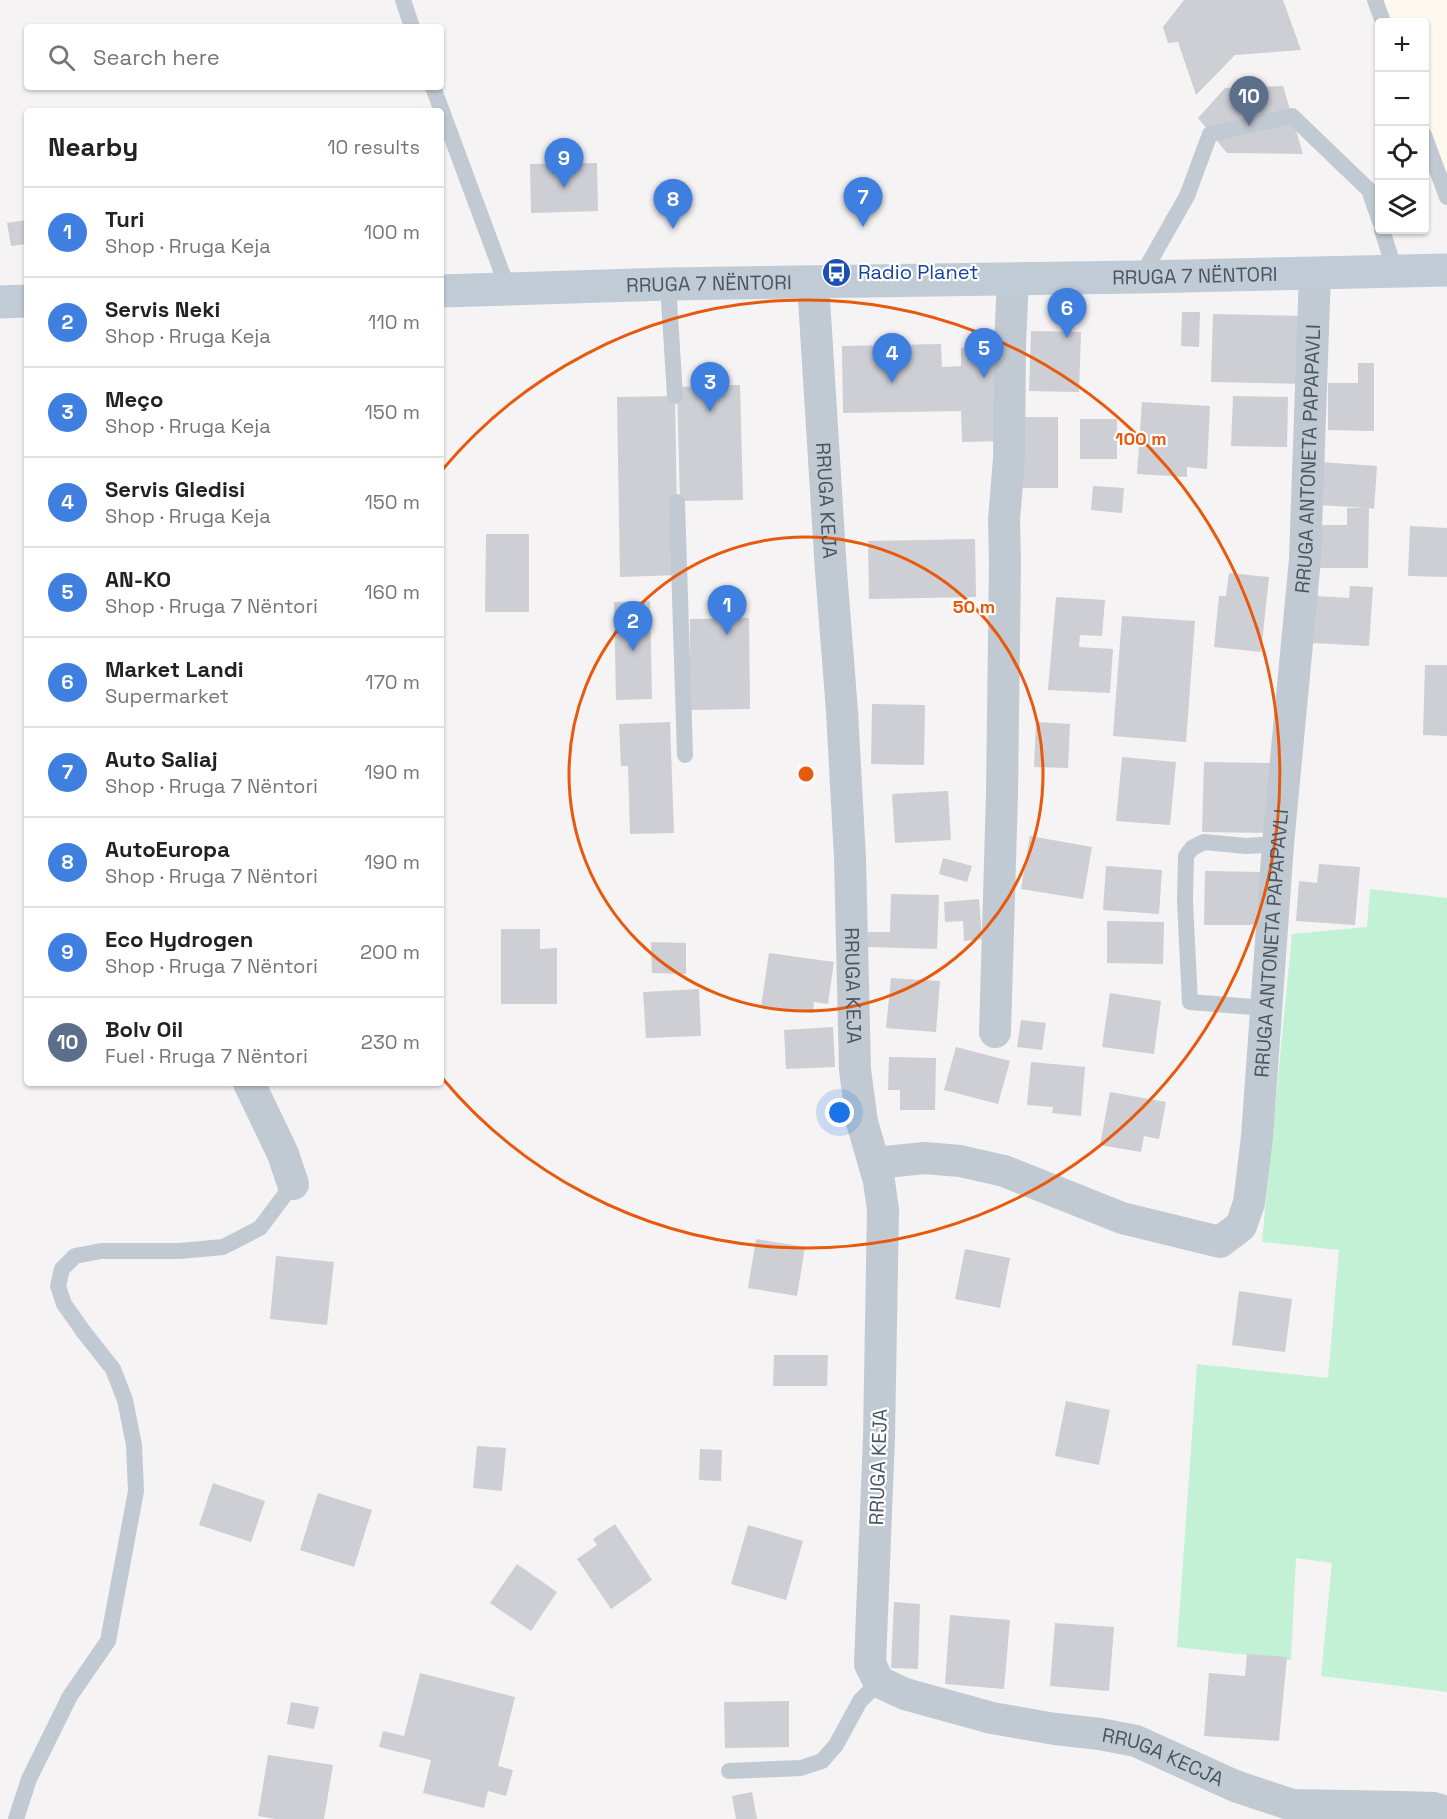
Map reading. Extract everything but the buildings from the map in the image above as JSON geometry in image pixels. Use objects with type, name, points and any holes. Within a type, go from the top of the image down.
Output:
[{"type":"main road","name":"RRUGA 7 NËNTORI","points":[[444,291],[668,284],[1447,270]]},
{"type":"main road","points":[[0,302],[24,301]]},
{"type":"street","name":"RRUGA ANTONETA PAPAPAVLI","points":[[875,1163],[925,1158],[960,1161],[993,1168],[1122,1218],[1220,1242],[1241,1226],[1249,1203],[1278,844],[1305,560],[1315,273]]},
{"type":"street","points":[[995,1032],[1001,805],[1004,520],[1009,459],[1013,279]]},
{"type":"street","name":"RRUGA KEJA","points":[[813,283],[850,858],[855,1070],[862,1122],[875,1163],[883,1210],[879,1437],[870,1664],[879,1682]]},
{"type":"street","points":[[250,1086],[283,1154],[292,1184]]},
{"type":"street","name":"RRUGA KECJA","points":[[879,1682],[905,1694],[992,1718],[1100,1734],[1136,1742],[1235,1786],[1292,1805],[1434,1808],[1447,1812]]},
{"type":"lane","points":[[403,0],[411,24]]},
{"type":"lane","points":[[1375,0],[1382,18]]},
{"type":"lane","points":[[434,90],[441,108]]},
{"type":"lane","points":[[1141,277],[1188,196],[1210,134],[1292,116],[1369,190],[1375,207]]},
{"type":"lane","points":[[444,117],[508,289]]},
{"type":"lane","points":[[1429,146],[1447,197]]},
{"type":"lane","points":[[1383,234],[1395,271]]},
{"type":"lane","points":[[668,284],[675,396]]},
{"type":"lane","points":[[677,502],[685,755]]},
{"type":"lane","points":[[1266,1008],[1190,1002],[1185,902],[1186,856],[1192,848],[1204,842],[1246,846],[1278,844]]},
{"type":"lane","points":[[16,1819],[29,1779],[70,1696],[108,1641],[136,1491],[134,1445],[125,1400],[113,1369],[82,1331],[64,1304],[58,1286],[62,1269],[75,1256],[101,1251],[180,1251],[223,1247],[260,1228],[292,1184]]},
{"type":"lane","points":[[729,1771],[801,1768],[822,1761],[836,1745],[860,1701],[879,1682]]},
{"type":"shaded area","points":[[1381,0],[1447,0],[1447,172],[1441,172],[1429,136],[1429,18],[1388,18]]},
{"type":"green space","points":[[1370,889],[1447,898],[1447,1692],[1321,1676],[1332,1563],[1296,1558],[1291,1660],[1177,1647],[1197,1364],[1328,1378],[1339,1250],[1262,1242],[1292,934],[1367,927]]},
{"type":"place","name":"Bolv Oil","points":[[1249,126]]},
{"type":"place","name":"Eco Hydrogen","points":[[564,188]]},
{"type":"place","name":"Auto Saliaj","points":[[863,227]]},
{"type":"place","name":"AutoEuropa","points":[[673,229]]},
{"type":"place","name":"Radio Planet","points":[[837,272]]},
{"type":"place","name":"Market Landi","points":[[1067,338]]},
{"type":"place","name":"AN-KO","points":[[984,378]]},
{"type":"place","name":"Servis Gledisi","points":[[892,383]]},
{"type":"place","name":"Meço","points":[[710,412]]},
{"type":"place","name":"Turi","points":[[727,635]]},
{"type":"place","name":"Servis Neki","points":[[633,651]]}]
